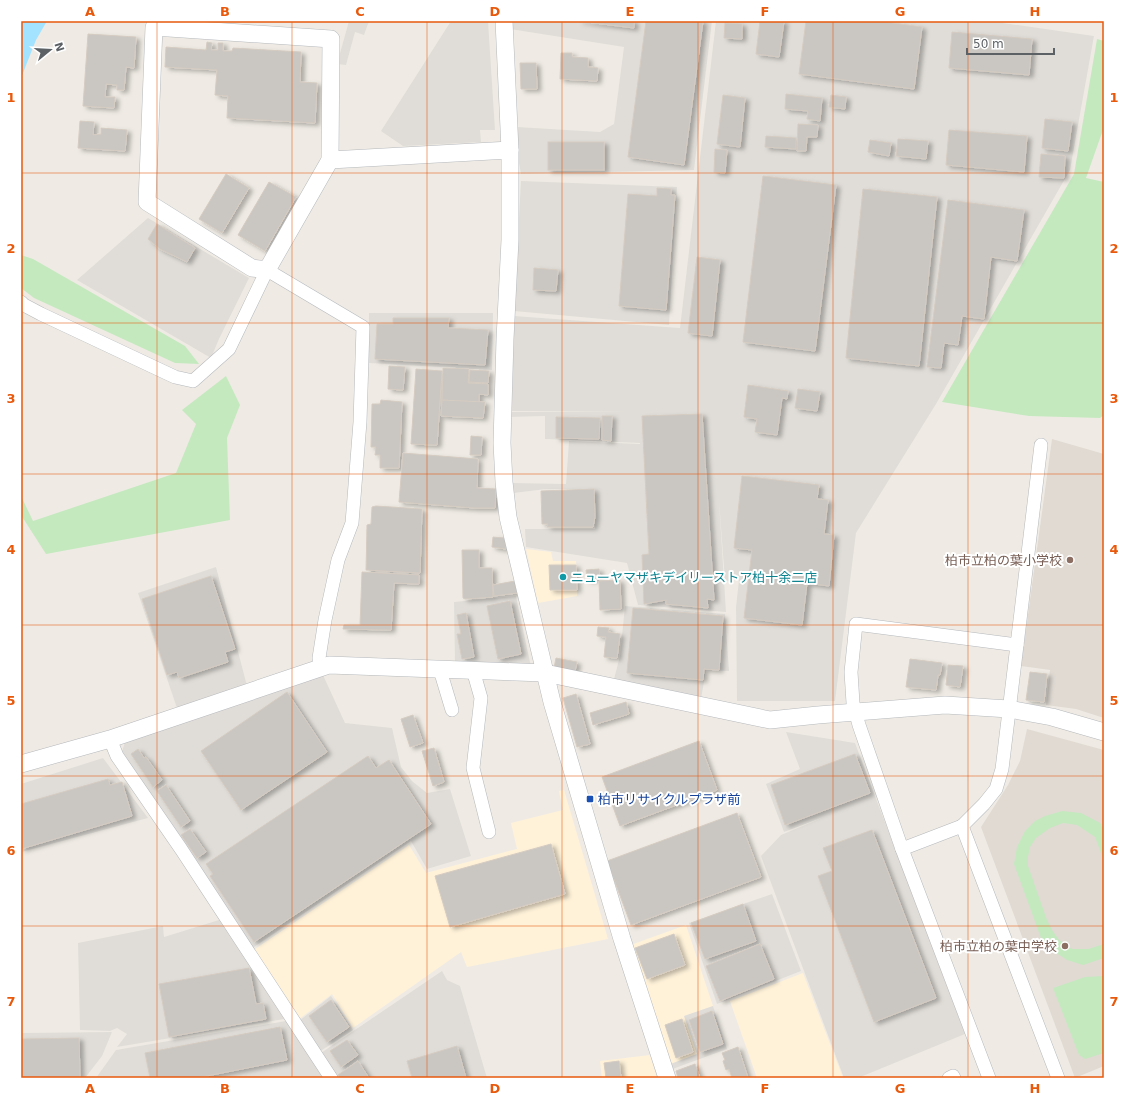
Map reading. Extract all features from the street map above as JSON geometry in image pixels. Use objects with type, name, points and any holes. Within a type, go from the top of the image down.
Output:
[{"type":"street","points":[[504,21],[510,150],[510,240],[502,421],[504,482],[508,517],[545,673],[622,940],[667,1078]]},
{"type":"street","points":[[21,302],[41,314],[175,377],[194,380],[229,349],[267,270],[330,160],[331,39],[154,27],[146,202],[252,268],[267,270],[363,326],[360,422],[352,523],[338,560],[325,620],[319,658],[320,667]]},
{"type":"street","points":[[330,160],[510,150]]},
{"type":"street","points":[[902,848],[962,826],[984,804],[996,789],[1002,769],[1041,445]]},
{"type":"street","points":[[990,1078],[902,848],[853,703],[851,672],[856,624],[1017,645]]},
{"type":"street","points":[[21,764],[110,739],[329,665],[545,673],[770,720],[945,705],[1009,709],[1052,717],[1104,732]]},
{"type":"street","points":[[440,670],[452,710]]},
{"type":"street","points":[[473,670],[481,698],[473,768],[489,832]]},
{"type":"street","points":[[110,739],[117,756],[181,849],[331,1078]]},
{"type":"street","points":[[962,826],[1058,1078]]},
{"type":"street","points":[[948,1078],[953,1076],[954,1078]]},
{"type":"shaded area","points":[[349,21],[369,21],[364,35],[355,32],[346,65],[337,64]]},
{"type":"shaded area","points":[[451,21],[488,21],[495,130],[480,130],[481,142],[403,146],[381,131]]},
{"type":"shaded area","points":[[510,21],[712,21],[694,170],[521,174],[517,127],[600,132],[614,124],[624,47],[510,29]]},
{"type":"shaded area","points":[[716,21],[989,21],[1094,36],[1070,170],[936,404],[856,533],[835,701],[737,701],[736,607],[739,580],[725,581],[719,501],[726,612],[638,605],[627,563],[526,547],[525,529],[595,529],[594,489],[546,489],[514,493],[513,483],[566,484],[569,441],[640,444],[545,439],[545,416],[508,417],[508,412],[629,412],[512,411],[514,316],[680,328]]},
{"type":"shaded area","points":[[521,181],[677,187],[669,325],[514,311]]},
{"type":"shaded area","points":[[148,218],[249,278],[211,358],[77,280]]},
{"type":"shaded area","points":[[369,313],[493,313],[492,370],[369,363]]},
{"type":"shaded area","name":"柏市立柏の葉小学校","points":[[1052,439],[1104,454],[1104,718],[1076,709],[1046,705],[1050,670],[1021,666]]},
{"type":"shaded area","points":[[526,549],[551,552],[553,561],[576,561],[577,596],[538,603]]},
{"type":"shaded area","points":[[216,567],[247,686],[178,711],[138,593]]},
{"type":"shaded area","points":[[516,596],[531,667],[455,666],[454,602]]},
{"type":"shaded area","points":[[625,606],[725,614],[729,671],[706,670],[701,699],[613,683],[620,656]]},
{"type":"shaded area","points":[[323,675],[345,723],[392,728],[401,767],[412,781],[427,793],[450,789],[471,856],[427,869],[411,841],[251,949],[121,755],[125,742]]},
{"type":"shaded area","name":"柏市立柏の葉中学校","points":[[1027,729],[1104,750],[1104,1066],[1075,1078],[981,827],[1008,785],[1020,761]]},
{"type":"shaded area","points":[[786,732],[855,743],[965,1034],[858,1078],[844,1078],[761,856],[781,835],[824,817],[784,832],[766,784],[800,769]]},
{"type":"shaded area","points":[[103,758],[148,818],[21,852],[21,784]]},
{"type":"shaded area","points":[[564,790],[608,939],[467,967],[461,952],[353,1028],[332,994],[298,1020],[252,951],[409,845],[426,873],[517,849],[511,823],[563,810],[559,791]]},
{"type":"shaded area","points":[[772,894],[801,971],[717,1004],[689,923]]},
{"type":"shaded area","points":[[219,920],[284,1019],[117,1047],[127,1034],[117,1028],[110,1031],[80,1030],[78,943],[163,926],[164,937]]},
{"type":"shaded area","points":[[686,925],[713,1006],[685,1016],[697,1054],[668,1065],[628,946]]},
{"type":"shaded area","points":[[442,971],[447,980],[460,986],[487,1078],[338,1078],[321,1053]]},
{"type":"shaded area","points":[[803,973],[843,1078],[757,1078],[730,1001]]},
{"type":"shaded area","points":[[331,996],[353,1030],[319,1052],[299,1021]]},
{"type":"shaded area","points":[[713,1006],[727,1049],[670,1070],[668,1065],[697,1054],[684,1016]]},
{"type":"shaded area","points":[[286,1021],[325,1078],[96,1078],[116,1050]]},
{"type":"shaded area","points":[[112,1032],[102,1056],[85,1078],[21,1078],[21,1033]]},
{"type":"shaded area","points":[[650,1055],[657,1078],[602,1078],[600,1061]]},
{"type":"green space","points":[[1097,39],[1104,41],[1104,127],[1086,178],[1104,182],[1104,415],[1100,418],[1029,416],[942,402],[1074,174]]},
{"type":"green space","points":[[21,255],[33,259],[185,346],[199,364],[175,363],[34,298],[21,288]]},
{"type":"green space","points":[[226,376],[240,405],[227,438],[230,520],[46,554],[21,515],[21,496],[33,521],[176,473],[196,424],[182,410]]},
{"type":"green space","points":[[1062,811],[1081,813],[1100,823],[1104,829],[1104,861],[1095,837],[1077,825],[1063,823],[1050,828],[1036,838],[1030,847],[1028,866],[1047,920],[1059,940],[1072,949],[1088,949],[1104,943],[1104,958],[1083,965],[1067,960],[1050,949],[1041,938],[1014,864],[1017,847],[1025,831],[1035,821],[1045,816]]},
{"type":"green space","points":[[1104,976],[1104,1053],[1085,1059],[1079,1055],[1053,988],[1085,977]]},
{"type":"water","points":[[21,21],[47,21],[36,40],[21,78]]},
{"type":"building","points":[[579,21],[634,21],[634,28]]},
{"type":"building","points":[[646,21],[703,21],[684,165],[628,157]]},
{"type":"building","points":[[760,21],[784,21],[779,57],[756,54]]},
{"type":"building","points":[[806,21],[879,21],[922,27],[914,89],[799,74]]},
{"type":"building","points":[[725,23],[742,24],[742,39],[724,38]]},
{"type":"building","points":[[952,32],[1032,39],[1029,75],[949,68]]},
{"type":"building","points":[[88,34],[136,37],[134,68],[126,67],[124,90],[117,90],[117,85],[106,84],[105,97],[115,97],[114,108],[83,106]]},
{"type":"building","points":[[207,42],[212,43],[211,50],[218,50],[218,43],[223,43],[223,51],[232,51],[233,48],[301,52],[300,82],[317,83],[315,123],[227,118],[228,96],[215,95],[217,70],[165,67],[166,47],[206,50]]},
{"type":"building","points":[[561,53],[572,53],[572,57],[588,58],[588,67],[598,68],[597,81],[560,79]]},
{"type":"building","points":[[520,63],[536,63],[537,89],[521,89]]},
{"type":"building","points":[[786,94],[822,98],[820,121],[807,119],[808,111],[785,109]]},
{"type":"building","points":[[723,95],[745,98],[740,147],[717,144]]},
{"type":"building","points":[[831,95],[846,97],[845,109],[829,107]]},
{"type":"building","points":[[1045,119],[1072,122],[1068,151],[1042,148]]},
{"type":"building","points":[[80,121],[94,122],[93,135],[101,134],[101,128],[127,130],[125,151],[78,148]]},
{"type":"building","points":[[798,124],[818,125],[817,137],[807,137],[806,151],[797,151]]},
{"type":"building","points":[[949,130],[1027,136],[1024,172],[946,165]]},
{"type":"building","points":[[766,136],[796,138],[796,149],[765,147]]},
{"type":"building","points":[[898,139],[928,141],[926,159],[896,156]]},
{"type":"building","points":[[870,140],[891,143],[889,156],[868,152]]},
{"type":"building","points":[[548,142],[604,142],[604,170],[548,170]]},
{"type":"building","points":[[715,149],[727,150],[725,173],[714,172]]},
{"type":"building","points":[[1041,154],[1065,156],[1064,178],[1039,177]]},
{"type":"building","points":[[226,174],[249,188],[222,233],[199,219]]},
{"type":"building","points":[[763,176],[836,185],[815,351],[743,342]]},
{"type":"building","points":[[269,182],[296,197],[265,251],[238,235]]},
{"type":"building","points":[[657,188],[671,189],[671,195],[675,195],[666,310],[619,306],[628,194],[657,196]]},
{"type":"building","points":[[863,189],[937,197],[919,366],[846,358]]},
{"type":"building","points":[[948,200],[1024,210],[1017,261],[991,257],[984,319],[962,316],[958,345],[944,343],[941,368],[927,367]]},
{"type":"building","points":[[157,224],[195,248],[187,262],[160,249],[148,239]]},
{"type":"building","points":[[697,257],[720,260],[712,336],[688,333]]},
{"type":"building","points":[[534,268],[558,270],[556,291],[533,290]]},
{"type":"building","points":[[393,318],[449,318],[448,328],[488,330],[485,365],[375,359],[377,324],[393,324]]},
{"type":"building","points":[[389,366],[405,367],[403,390],[388,389]]},
{"type":"building","points":[[443,368],[469,369],[468,383],[488,384],[488,395],[479,394],[479,402],[442,400]]},
{"type":"building","points":[[416,369],[442,371],[437,445],[411,444]]},
{"type":"building","points":[[470,370],[489,371],[488,383],[469,382]]},
{"type":"building","points":[[748,385],[788,391],[787,399],[782,398],[777,435],[755,432],[757,419],[744,417]]},
{"type":"building","points":[[798,389],[820,392],[817,411],[795,408]]},
{"type":"building","points":[[381,400],[402,402],[399,468],[380,468],[380,455],[375,455],[376,447],[371,447],[372,404],[380,404]]},
{"type":"building","points":[[442,400],[485,402],[483,418],[441,416]]},
{"type":"building","points":[[702,414],[714,600],[707,599],[708,608],[666,604],[666,600],[644,604],[642,555],[649,554],[642,416]]},
{"type":"building","points":[[602,416],[612,416],[611,441],[602,440]]},
{"type":"building","points":[[556,417],[600,418],[599,439],[556,438]]},
{"type":"building","points":[[471,436],[482,437],[481,455],[470,455]]},
{"type":"building","points":[[403,453],[478,459],[477,488],[496,489],[495,508],[475,508],[399,502]]},
{"type":"building","points":[[742,476],[819,485],[817,499],[828,500],[824,534],[834,535],[829,586],[807,583],[802,625],[744,618],[752,550],[734,548]]},
{"type":"building","points":[[594,489],[595,517],[593,527],[547,527],[548,524],[542,524],[541,491]]},
{"type":"building","points":[[372,507],[422,509],[420,573],[366,570],[367,525],[371,524]]},
{"type":"building","points":[[493,537],[505,538],[506,549],[492,547]]},
{"type":"building","points":[[462,550],[479,550],[479,568],[492,568],[493,597],[463,598]]},
{"type":"building","name":"ニューヤマザキデイリーストア柏十余二店","points":[[549,565],[576,565],[577,590],[550,590]]},
{"type":"building","points":[[599,569],[600,579],[587,580],[586,570]]},
{"type":"building","points":[[362,572],[419,575],[419,584],[394,583],[391,630],[343,629],[344,625],[360,625]]},
{"type":"building","points":[[211,576],[235,649],[225,652],[228,662],[179,678],[177,672],[167,675],[142,599]]},
{"type":"building","points":[[620,580],[621,609],[600,610],[599,581]]},
{"type":"building","points":[[515,581],[517,593],[494,596],[493,585]]},
{"type":"building","points":[[510,601],[521,654],[498,659],[487,606]]},
{"type":"building","points":[[633,608],[723,616],[719,670],[704,669],[703,680],[627,673]]},
{"type":"building","points":[[466,613],[474,657],[462,659],[457,634],[461,634],[457,615]]},
{"type":"building","points":[[598,627],[609,628],[608,632],[620,634],[617,658],[604,657],[606,637],[597,636]]},
{"type":"building","points":[[556,658],[577,662],[575,671],[554,668]]},
{"type":"building","points":[[910,659],[942,663],[940,675],[938,675],[936,690],[906,687]]},
{"type":"building","points":[[948,665],[963,666],[960,687],[946,685]]},
{"type":"building","points":[[1030,672],[1047,674],[1044,702],[1026,700]]},
{"type":"building","points":[[287,692],[327,752],[241,810],[201,751]]},
{"type":"building","points":[[576,694],[590,744],[577,747],[563,698]]},
{"type":"building","points":[[626,702],[629,714],[593,725],[590,713]]},
{"type":"building","points":[[413,715],[423,743],[410,747],[401,719]]},
{"type":"building","points":[[699,741],[717,790],[620,826],[602,777]]},
{"type":"building","points":[[434,748],[444,782],[433,786],[422,751]]},
{"type":"building","points":[[138,749],[144,758],[146,757],[162,780],[153,787],[131,754]]},
{"type":"building","points":[[855,754],[870,793],[785,825],[771,785]]},
{"type":"building","points":[[368,756],[376,768],[389,760],[431,824],[254,942],[210,876],[213,874],[206,864]]},
{"type":"building","points":[[108,779],[110,785],[122,782],[132,816],[21,849],[21,804]]},
{"type":"building","points":[[166,785],[190,821],[181,827],[157,791]]},
{"type":"building","points":[[737,813],[761,877],[631,925],[607,861]]},
{"type":"building","points":[[190,829],[206,852],[197,858],[181,835]]},
{"type":"building","points":[[872,830],[936,998],[874,1022],[818,876],[832,871],[823,848]]},
{"type":"building","points":[[551,844],[565,894],[450,927],[435,876]]},
{"type":"building","points":[[743,904],[756,941],[705,959],[691,923]]},
{"type":"building","points":[[674,934],[685,965],[647,979],[635,948]]},
{"type":"building","points":[[760,944],[774,979],[720,1001],[706,966]]},
{"type":"building","points":[[249,968],[256,1004],[263,1003],[266,1019],[169,1037],[159,984]]},
{"type":"building","points":[[331,1000],[349,1027],[327,1042],[309,1016]]},
{"type":"building","points":[[712,1011],[723,1044],[700,1052],[689,1020]]},
{"type":"building","points":[[682,1019],[693,1052],[676,1058],[665,1025]]},
{"type":"building","points":[[280,1027],[287,1060],[197,1078],[150,1078],[145,1053]]},
{"type":"building","points":[[79,1038],[80,1077],[21,1078],[21,1039]]},
{"type":"building","points":[[347,1040],[358,1055],[341,1067],[330,1051]]},
{"type":"building","points":[[457,1046],[466,1078],[412,1078],[407,1061]]},
{"type":"building","points":[[738,1047],[748,1078],[732,1078],[729,1069],[726,1070],[723,1061],[725,1060],[722,1053]]},
{"type":"building","points":[[358,1061],[369,1078],[341,1078],[338,1075]]},
{"type":"building","points":[[619,1061],[621,1078],[606,1078],[604,1063]]},
{"type":"building","points":[[695,1064],[700,1078],[678,1078],[676,1071]]},
{"type":"place","name":"柏市立柏の葉小学校","points":[[1070,560]]},
{"type":"place","name":"ニューヤマザキデイリーストア柏十余二店","points":[[563,577]]},
{"type":"place","name":"柏市リサイクルプラザ前","points":[[590,799]]},
{"type":"place","name":"柏市立柏の葉中学校","points":[[1065,946]]}]
